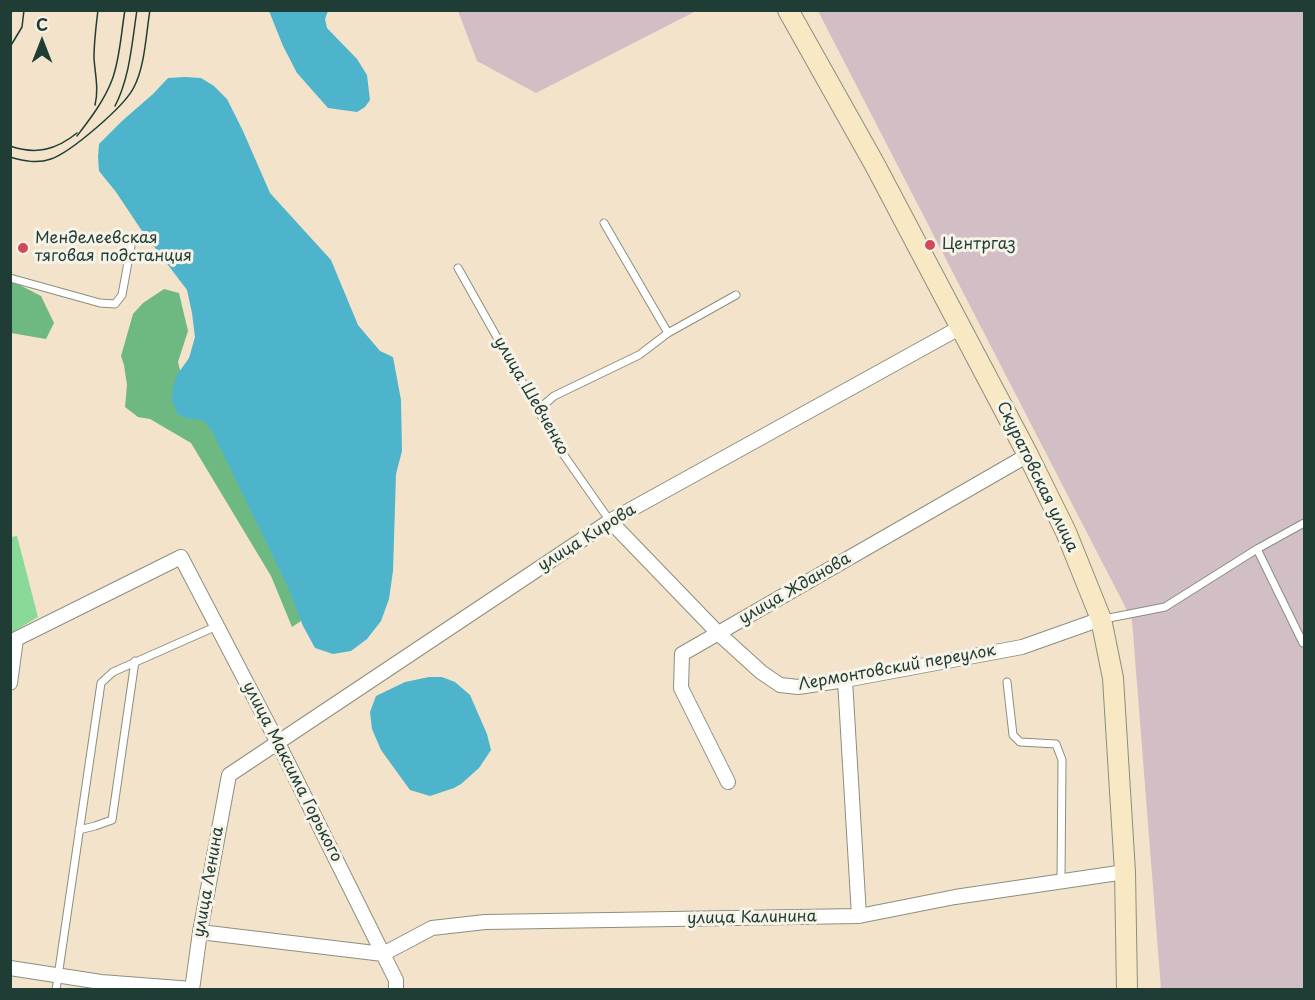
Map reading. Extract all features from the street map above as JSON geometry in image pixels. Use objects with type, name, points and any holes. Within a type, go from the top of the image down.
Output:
[{"type":"street","name":"Скуратовская улица","points":[[788,10],[875,165],[1028,455],[1066,532],[1101,619],[1113,678],[1125,872],[1127,990]]},
{"type":"street","name":"улица Кирова","points":[[229,775],[610,521],[961,327]]},
{"type":"street","name":"улица Жданова","points":[[728,782],[681,688],[682,654],[1028,455]]},
{"type":"street","name":"Лермонтовский переулок","points":[[610,521],[718,633],[761,672],[780,685],[798,687],[845,680],[1022,647],[1101,619]]},
{"type":"street","name":"улица Максима Горького","points":[[10,683],[16,639],[181,557],[278,743],[396,980],[396,990]]},
{"type":"street","points":[[845,680],[859,916]]},
{"type":"street","name":"улица Ленина","points":[[192,989],[200,932],[229,775]]},
{"type":"street","name":"улица Калинина","points":[[383,954],[432,928],[485,921],[859,916],[955,897],[1125,872]]},
{"type":"street","points":[[200,932],[383,954]]},
{"type":"street","points":[[10,968],[57,982],[192,989]]},
{"type":"lane","points":[[604,223],[668,333]]},
{"type":"lane","points":[[10,278],[100,303],[115,304],[122,295],[131,246]]},
{"type":"lane","name":"улица Шевченко","points":[[458,268],[561,451],[610,521]]},
{"type":"lane","points":[[539,409],[554,396],[639,355],[668,333],[736,295]]},
{"type":"lane","points":[[1101,619],[1165,607],[1257,549],[1305,523]]},
{"type":"lane","points":[[1257,549],[1305,643]]},
{"type":"lane","points":[[57,982],[101,683],[112,672],[216,626]]},
{"type":"lane","points":[[79,830],[112,820],[135,662]]},
{"type":"lane","points":[[1007,682],[1013,735],[1020,742],[1056,744],[1062,760],[1061,881]]},
{"type":"shaded area","points":[[458,11],[696,11],[536,93],[477,61]]},
{"type":"shaded area","points":[[818,11],[1304,11],[1304,989],[1161,989],[1132,620]]},
{"type":"green space","points":[[10,280],[41,296],[54,323],[46,339],[11,333]]},
{"type":"green space","points":[[164,289],[179,293],[188,331],[178,362],[183,382],[204,396],[307,617],[292,627],[271,576],[191,443],[150,419],[138,417],[125,407],[127,385],[121,356],[133,314],[143,303]]},
{"type":"green space","points":[[17,536],[38,617],[11,633],[11,537]]},
{"type":"water","points":[[269,11],[328,11],[325,19],[327,28],[357,59],[367,75],[370,100],[365,107],[357,112],[328,108],[297,73]]},
{"type":"water","points":[[168,78],[201,78],[214,86],[227,99],[270,193],[331,260],[358,325],[380,351],[393,357],[401,400],[402,451],[396,474],[393,571],[389,599],[381,621],[367,639],[351,651],[333,654],[315,648],[212,431],[203,420],[178,415],[172,400],[173,386],[189,358],[195,337],[187,290],[99,171],[99,144]]},
{"type":"water","points":[[442,677],[455,682],[470,695],[487,734],[491,750],[479,768],[461,784],[430,796],[410,790],[381,750],[372,729],[370,712],[376,696],[405,682]]},
{"type":"tram line","points":[[10,18],[12,10]]},
{"type":"tram line","points":[[10,47],[22,27],[24,10]]},
{"type":"tram line","points":[[95,105],[97,87],[94,52],[98,10]]},
{"type":"tram line","points":[[77,136],[109,88],[119,55],[125,10]]},
{"type":"tram line","points":[[115,106],[127,71],[137,10]]},
{"type":"tram line","points":[[10,157],[41,161],[60,155],[84,138],[120,105],[138,79],[145,50],[150,10]]},
{"type":"tram line","points":[[10,146],[28,150],[45,149],[77,133]]},
{"type":"place","name":"Центргаз","points":[[930,245]]},
{"type":"place","name":"Менделеевская тяговая подстанция","points":[[23,248]]}]
